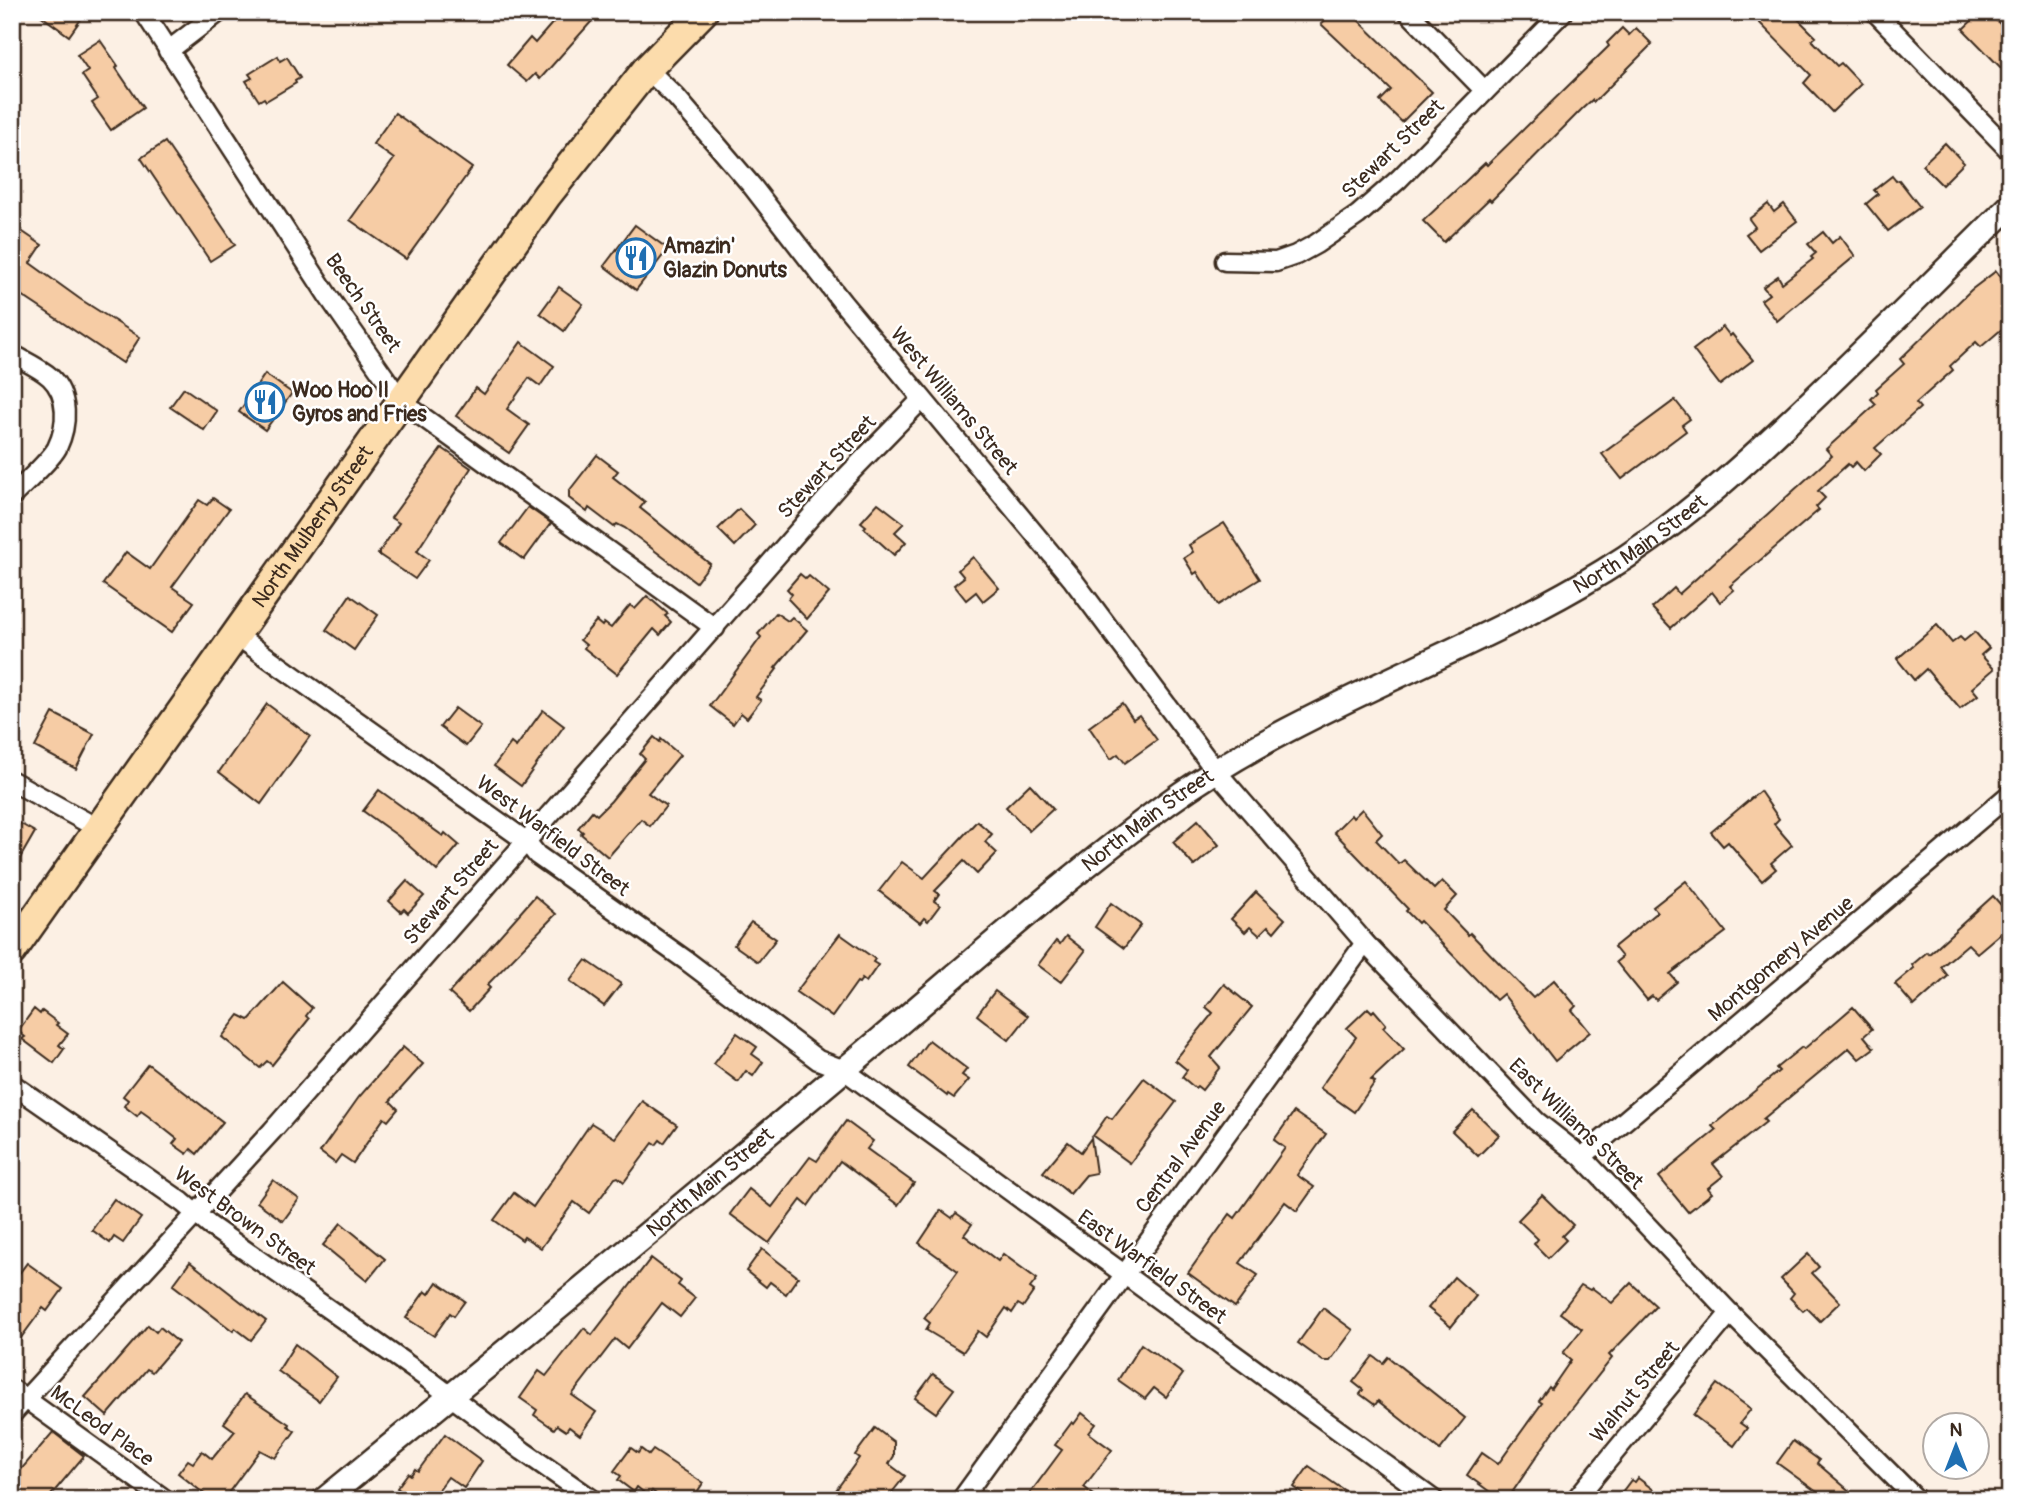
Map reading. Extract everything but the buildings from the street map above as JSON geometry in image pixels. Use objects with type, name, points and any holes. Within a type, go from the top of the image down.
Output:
[{"type":"main road","name":"North Mulberry Street","points":[[12,951],[547,195],[647,69],[703,12]]},
{"type":"street","name":"Beech Street","points":[[144,12],[328,296],[402,402],[715,628]]},
{"type":"street","points":[[168,51],[219,12]]},
{"type":"street","points":[[1408,12],[1485,91]]},
{"type":"street","name":"Stewart Street","points":[[1225,261],[1276,262],[1316,244],[1358,215],[1399,178],[1563,12]]},
{"type":"street","points":[[1875,12],[2010,151]]},
{"type":"street","name":"West Williams Street","points":[[647,69],[676,97],[752,187],[842,302],[1073,579],[1215,771]]},
{"type":"street","name":"North Main Street","points":[[324,1500],[1107,849],[1215,771],[1324,712],[1487,635],[1599,574],[1677,521],[1765,445],[1835,379],[2010,206]]},
{"type":"street","points":[[12,354],[49,376],[62,391],[65,407],[64,425],[56,449],[12,496]]},
{"type":"street","name":"Stewart Street","points":[[12,1414],[19,1394],[272,1131],[844,479],[922,399]]},
{"type":"street","name":"West Warfield Street","points":[[236,635],[526,841],[537,855],[687,961],[818,1059],[844,1070]]},
{"type":"street","name":"East Williams Street","points":[[1215,771],[1365,943],[1536,1121],[1582,1157],[1730,1313],[1917,1500]]},
{"type":"street","points":[[12,781],[99,829]]},
{"type":"street","name":"Montgomery Avenue","points":[[1582,1157],[2010,794]]},
{"type":"street","name":"Central Avenue","points":[[961,1500],[1365,943]]},
{"type":"street","name":"East Warfield Street","points":[[844,1070],[1434,1500]]},
{"type":"street","name":"West Brown Street","points":[[12,1084],[593,1500]]},
{"type":"street","name":"Walnut Street","points":[[1575,1500],[1730,1313]]},
{"type":"street","name":"McLeod Place","points":[[19,1394],[166,1500]]},
{"type":"place","name":"Amazin' Glazin Donuts","points":[[636,258]]},
{"type":"place","name":"Woo Hoo II Gyros and Fries","points":[[265,402]]}]
